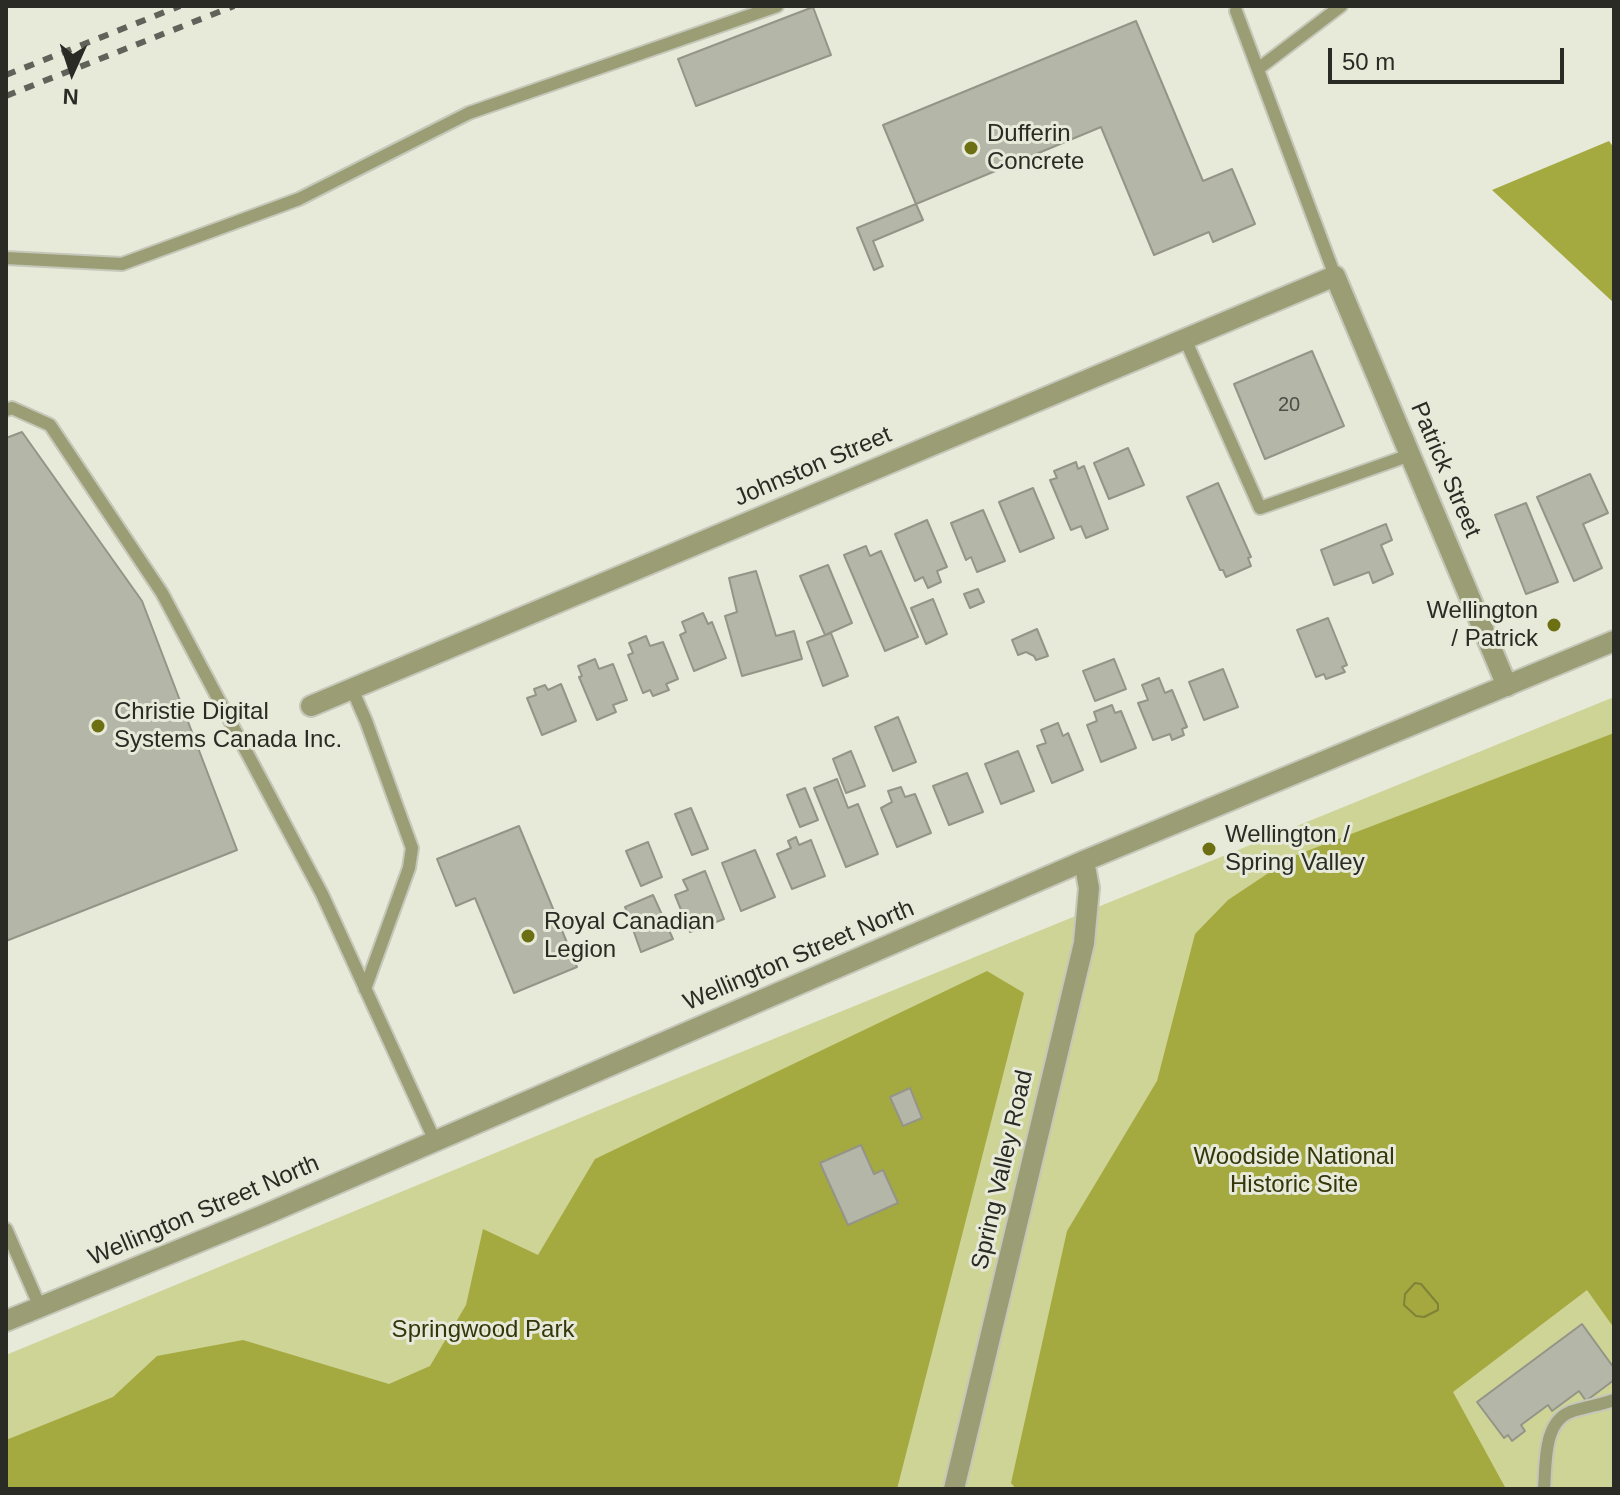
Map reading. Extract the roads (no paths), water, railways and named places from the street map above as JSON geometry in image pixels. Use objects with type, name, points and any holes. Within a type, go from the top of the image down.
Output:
[{"type":"street","name":"Johnston Street","points":[[311,706],[1335,276]]},
{"type":"street","name":"Patrick Street","points":[[1335,276],[1507,686]]},
{"type":"street","name":"Wellington Street North","points":[[6,1321],[264,1215],[1084,861],[1614,641]]},
{"type":"street","name":"Spring Valley Road","points":[[954,1489],[1084,943],[1089,888],[1084,861]]},
{"type":"lane","points":[[6,258],[122,264],[299,199],[469,113],[777,6]]},
{"type":"lane","points":[[1258,69],[1341,6]]},
{"type":"lane","points":[[1236,11],[1335,276]]},
{"type":"lane","points":[[1185,339],[1260,508],[1410,455]]},
{"type":"lane","points":[[6,410],[12,408],[50,425],[162,593],[322,894],[435,1141]]},
{"type":"lane","points":[[352,689],[412,848],[409,868],[365,989]]},
{"type":"lane","points":[[6,1229],[40,1307]]},
{"type":"lane","points":[[1544,1489],[1549,1440],[1557,1420],[1570,1412],[1614,1400]]},
{"type":"railway","points":[[6,75],[180,6]]},
{"type":"railway","points":[[6,96],[234,6]]},
{"type":"place","name":"Dufferin Concrete","points":[[971,148]]},
{"type":"place","name":"Wellington / Patrick","points":[[1554,625]]},
{"type":"place","name":"Christie Digital Systems Canada Inc.","points":[[98,726]]},
{"type":"place","name":"Wellington / Spring Valley","points":[[1209,849]]},
{"type":"place","name":"Royal Canadian Legion","points":[[528,936]]},
{"type":"park label","name":"Woodside National Historic Site","points":[[1294,1171]]},
{"type":"park label","name":"Springwood Park","points":[[483,1330]]}]
